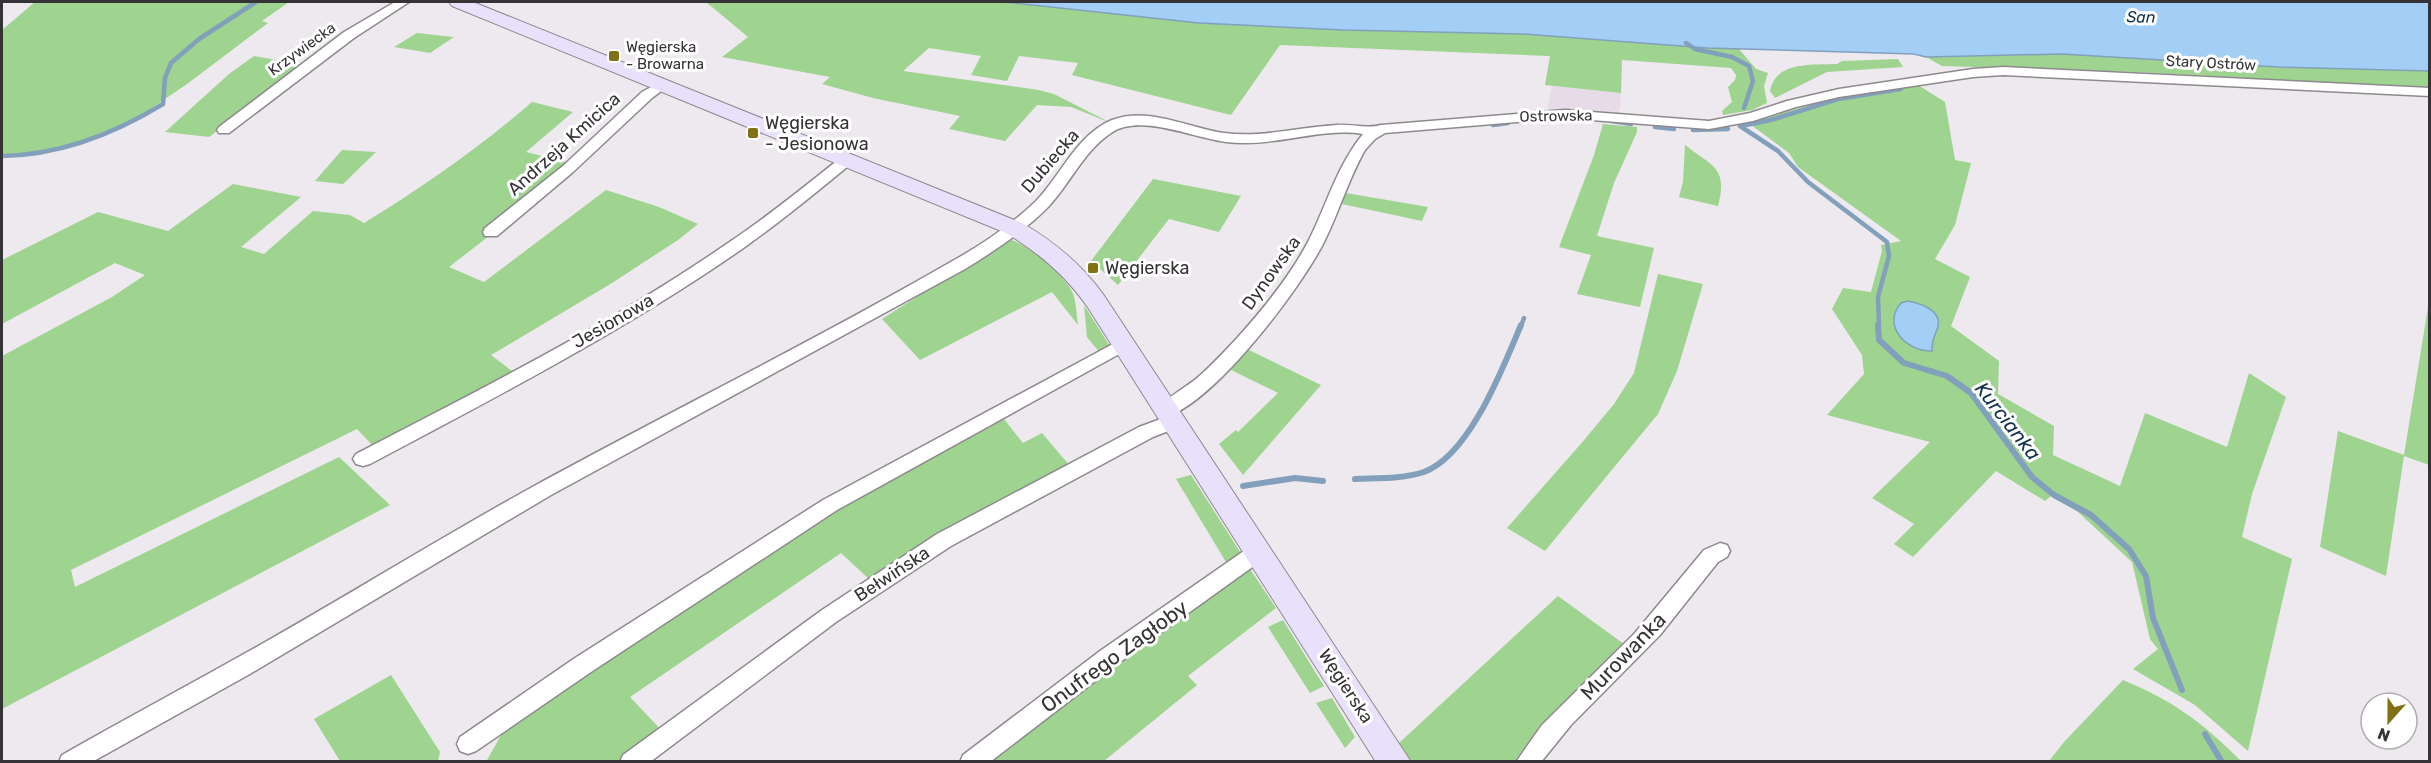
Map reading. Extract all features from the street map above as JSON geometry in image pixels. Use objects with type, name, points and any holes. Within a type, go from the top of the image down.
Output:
[{"type":"main road","name":"Węgierska","points":[[458,2],[848,159],[1031,237],[1071,270],[1088,289],[1395,762]]},
{"type":"street","name":"Krzywiecka","points":[[224,129],[349,35],[403,2]]},
{"type":"street","name":"Stary Ostrów","points":[[1991,72],[2060,72],[2430,92]]},
{"type":"street","name":"Ostrowska","points":[[1118,123],[1131,120],[1149,122],[1228,138],[1280,137],[1346,129],[1371,132],[1387,128],[1565,114],[1680,124],[1709,124],[1753,117],[1792,104],[1839,93],[1991,72]]},
{"type":"street","name":"Andrzeja Kmicica","points":[[491,232],[560,176],[646,95],[662,85]]},
{"type":"street","name":"Dubiecka","points":[[70,762],[238,669],[539,493],[881,310],[971,258],[1014,228],[1044,201],[1087,146],[1118,123]]},
{"type":"street","name":"Dynowska","points":[[1170,415],[1247,337],[1288,285],[1319,239],[1353,157],[1363,140],[1371,132]]},
{"type":"street","name":"Jesionowa","points":[[363,459],[510,381],[700,271],[848,159]]},
{"type":"street","points":[[468,744],[584,665],[830,505],[1124,344]]},
{"type":"street","name":"Bełwińska","points":[[631,762],[847,604],[935,545],[1146,432],[1170,415]]},
{"type":"street","name":"Murowanka","points":[[1527,762],[1548,733],[1656,625],[1711,556],[1720,551]]},
{"type":"street","name":"Onufrego Zagłoby","points":[[971,762],[1108,658],[1258,552]]},
{"type":"shaded area","points":[[1552,86],[1621,93],[1620,109],[1618,113],[1547,111]]},
{"type":"green space","points":[[35,2],[289,2],[262,21],[268,23],[187,84],[124,127],[49,151],[2,155],[2,30]]},
{"type":"green space","points":[[706,2],[1004,2],[1199,23],[1343,30],[1524,34],[1739,49],[1756,69],[1768,73],[1764,86],[1767,103],[1752,110],[1723,115],[1722,111],[1732,102],[1728,87],[1735,80],[1736,75],[1731,68],[1622,60],[1621,93],[1545,85],[1550,56],[1280,45],[1231,115],[1072,75],[1078,63],[1019,56],[1007,81],[971,75],[981,56],[929,48],[903,71],[1039,90],[1054,94],[1111,123],[1071,107],[1037,105],[1005,141],[949,129],[960,116],[873,98],[822,84],[830,77],[722,57],[748,37]]},
{"type":"green space","points":[[417,33],[454,37],[430,53],[394,47]]},
{"type":"green space","points":[[2062,54],[2279,67],[2429,71],[2429,88],[2136,72],[1942,66],[1926,57]]},
{"type":"green space","points":[[254,56],[304,65],[209,137],[165,132],[229,74]]},
{"type":"green space","points":[[1898,59],[1903,67],[1827,72],[1775,98],[1770,91],[1773,81],[1779,74],[1796,67],[1837,64],[1842,61]]},
{"type":"green space","points":[[1918,85],[1945,102],[1955,160],[1971,163],[1955,225],[1935,259],[1970,277],[1951,326],[1999,361],[1998,394],[2054,426],[2053,455],[2120,486],[2145,413],[2227,447],[2249,373],[2286,397],[2252,494],[2242,537],[2292,559],[2248,751],[2195,705],[2133,669],[2158,649],[2150,639],[2132,562],[2078,512],[2051,496],[2045,501],[1996,471],[1913,557],[1894,544],[1914,524],[1872,498],[1930,442],[1827,415],[1864,374],[1862,355],[1832,309],[1843,288],[1871,292],[1882,251],[1881,245],[1901,241],[1798,167],[1789,153],[1747,122],[1844,96]]},
{"type":"green space","points":[[532,102],[573,112],[526,152],[570,163],[483,233],[489,236],[449,267],[484,282],[606,190],[659,207],[698,224],[678,240],[612,283],[491,355],[516,374],[375,448],[357,429],[71,570],[75,587],[339,457],[390,505],[2,709],[2,356],[112,297],[145,275],[115,263],[2,324],[2,260],[98,212],[168,231],[233,184],[301,197],[241,247],[264,254],[313,211],[350,215],[364,223],[451,166]]},
{"type":"green space","points":[[1603,124],[1637,127],[1637,132],[1614,183],[1597,236],[1654,248],[1640,307],[1577,294],[1591,255],[1559,247],[1594,155]]},
{"type":"green space","points":[[1685,145],[1716,169],[1721,183],[1718,206],[1679,197],[1683,182]]},
{"type":"green space","points":[[342,150],[376,152],[343,184],[315,181]]},
{"type":"green space","points":[[1153,179],[1241,196],[1219,232],[1169,219],[1118,285],[1091,261]]},
{"type":"green space","points":[[1346,193],[1428,207],[1422,221],[1342,204]]},
{"type":"green space","points":[[1007,239],[1032,251],[1050,266],[1070,288],[1074,296],[1078,325],[1052,292],[920,360],[882,319]]},
{"type":"green space","points":[[1658,274],[1703,284],[1677,371],[1658,414],[1545,551],[1507,528],[1614,404],[1634,373]]},
{"type":"green space","points":[[2429,301],[2429,465],[2404,456],[2386,576],[2320,547],[2338,431],[2404,455]]},
{"type":"green space","points":[[1084,305],[1111,348],[1100,353],[1087,337]]},
{"type":"green space","points":[[1247,349],[1321,385],[1243,475],[1219,444],[1236,430],[1238,432],[1278,393],[1229,369]]},
{"type":"green space","points":[[1004,419],[1023,443],[1042,433],[1070,466],[871,581],[841,553],[630,697],[663,732],[622,761],[486,762],[505,728],[829,515]]},
{"type":"green space","points":[[1191,475],[1244,558],[1229,567],[1176,479]]},
{"type":"green space","points":[[1250,569],[1276,608],[1188,676],[1197,685],[1104,761],[981,762],[1234,576]]},
{"type":"green space","points":[[1558,596],[1628,647],[1536,732],[1515,761],[1411,761],[1399,743]]},
{"type":"green space","points":[[1283,620],[1324,686],[1310,693],[1268,627]]},
{"type":"green space","points":[[391,675],[440,752],[438,761],[340,761],[314,719]]},
{"type":"green space","points":[[2123,680],[2158,696],[2187,714],[2214,735],[2241,761],[2049,761]]},
{"type":"green space","points":[[1332,698],[1355,737],[1345,748],[1316,703]]},
{"type":"water","name":"San","points":[[1004,2],[2429,2],[2430,71],[2279,67],[2062,54],[1926,57],[1914,54],[1707,48],[1524,34],[1343,30],[1199,23]]},
{"type":"water","points":[[1908,301],[1931,310],[1938,319],[1932,351],[1914,347],[1906,342],[1895,329],[1896,312],[1901,303]]},
{"type":"waterway","points":[[2,156],[45,152],[86,141],[125,125],[163,104],[165,78],[171,63],[199,39],[256,2]]},
{"type":"waterway","name":"Kurcianka","points":[[1686,43],[1695,49],[1732,57],[1749,66],[1753,81],[1744,108]]},
{"type":"waterway","points":[[1741,126],[1771,120],[1838,99],[1901,89]]},
{"type":"waterway","points":[[1528,121],[1592,120]]},
{"type":"waterway","points":[[1612,121],[1631,124]]},
{"type":"waterway","points":[[1493,125],[1508,123]]},
{"type":"waterway","name":"Kurcianka","points":[[1740,126],[1778,151],[1808,182],[1887,242],[1889,256],[1878,297],[1879,326]]},
{"type":"waterway","points":[[1655,127],[1674,129]]},
{"type":"waterway","points":[[1693,130],[1728,129]]},
{"type":"waterway","points":[[1521,326],[1524,318]]},
{"type":"waterway","points":[[1355,479],[1407,476],[1424,472],[1441,463],[1456,448],[1483,408],[1521,325]]},
{"type":"waterway","name":"Kurcianka","points":[[1878,325],[1879,340],[1904,363],[1947,376],[1971,393],[2032,477],[2054,495],[2091,515],[2129,549],[2146,576],[2153,618],[2182,690]]},
{"type":"waterway","points":[[1243,486],[1295,478],[1323,481]]},
{"type":"waterway","name":"Kurcianka","points":[[2205,734],[2222,762]]},
{"type":"place","name":"Węgierska - Browarna","points":[[614,56]]},
{"type":"place","name":"Węgierska - Jesionowa","points":[[753,133]]},
{"type":"place","name":"Węgierska","points":[[1093,268]]}]
